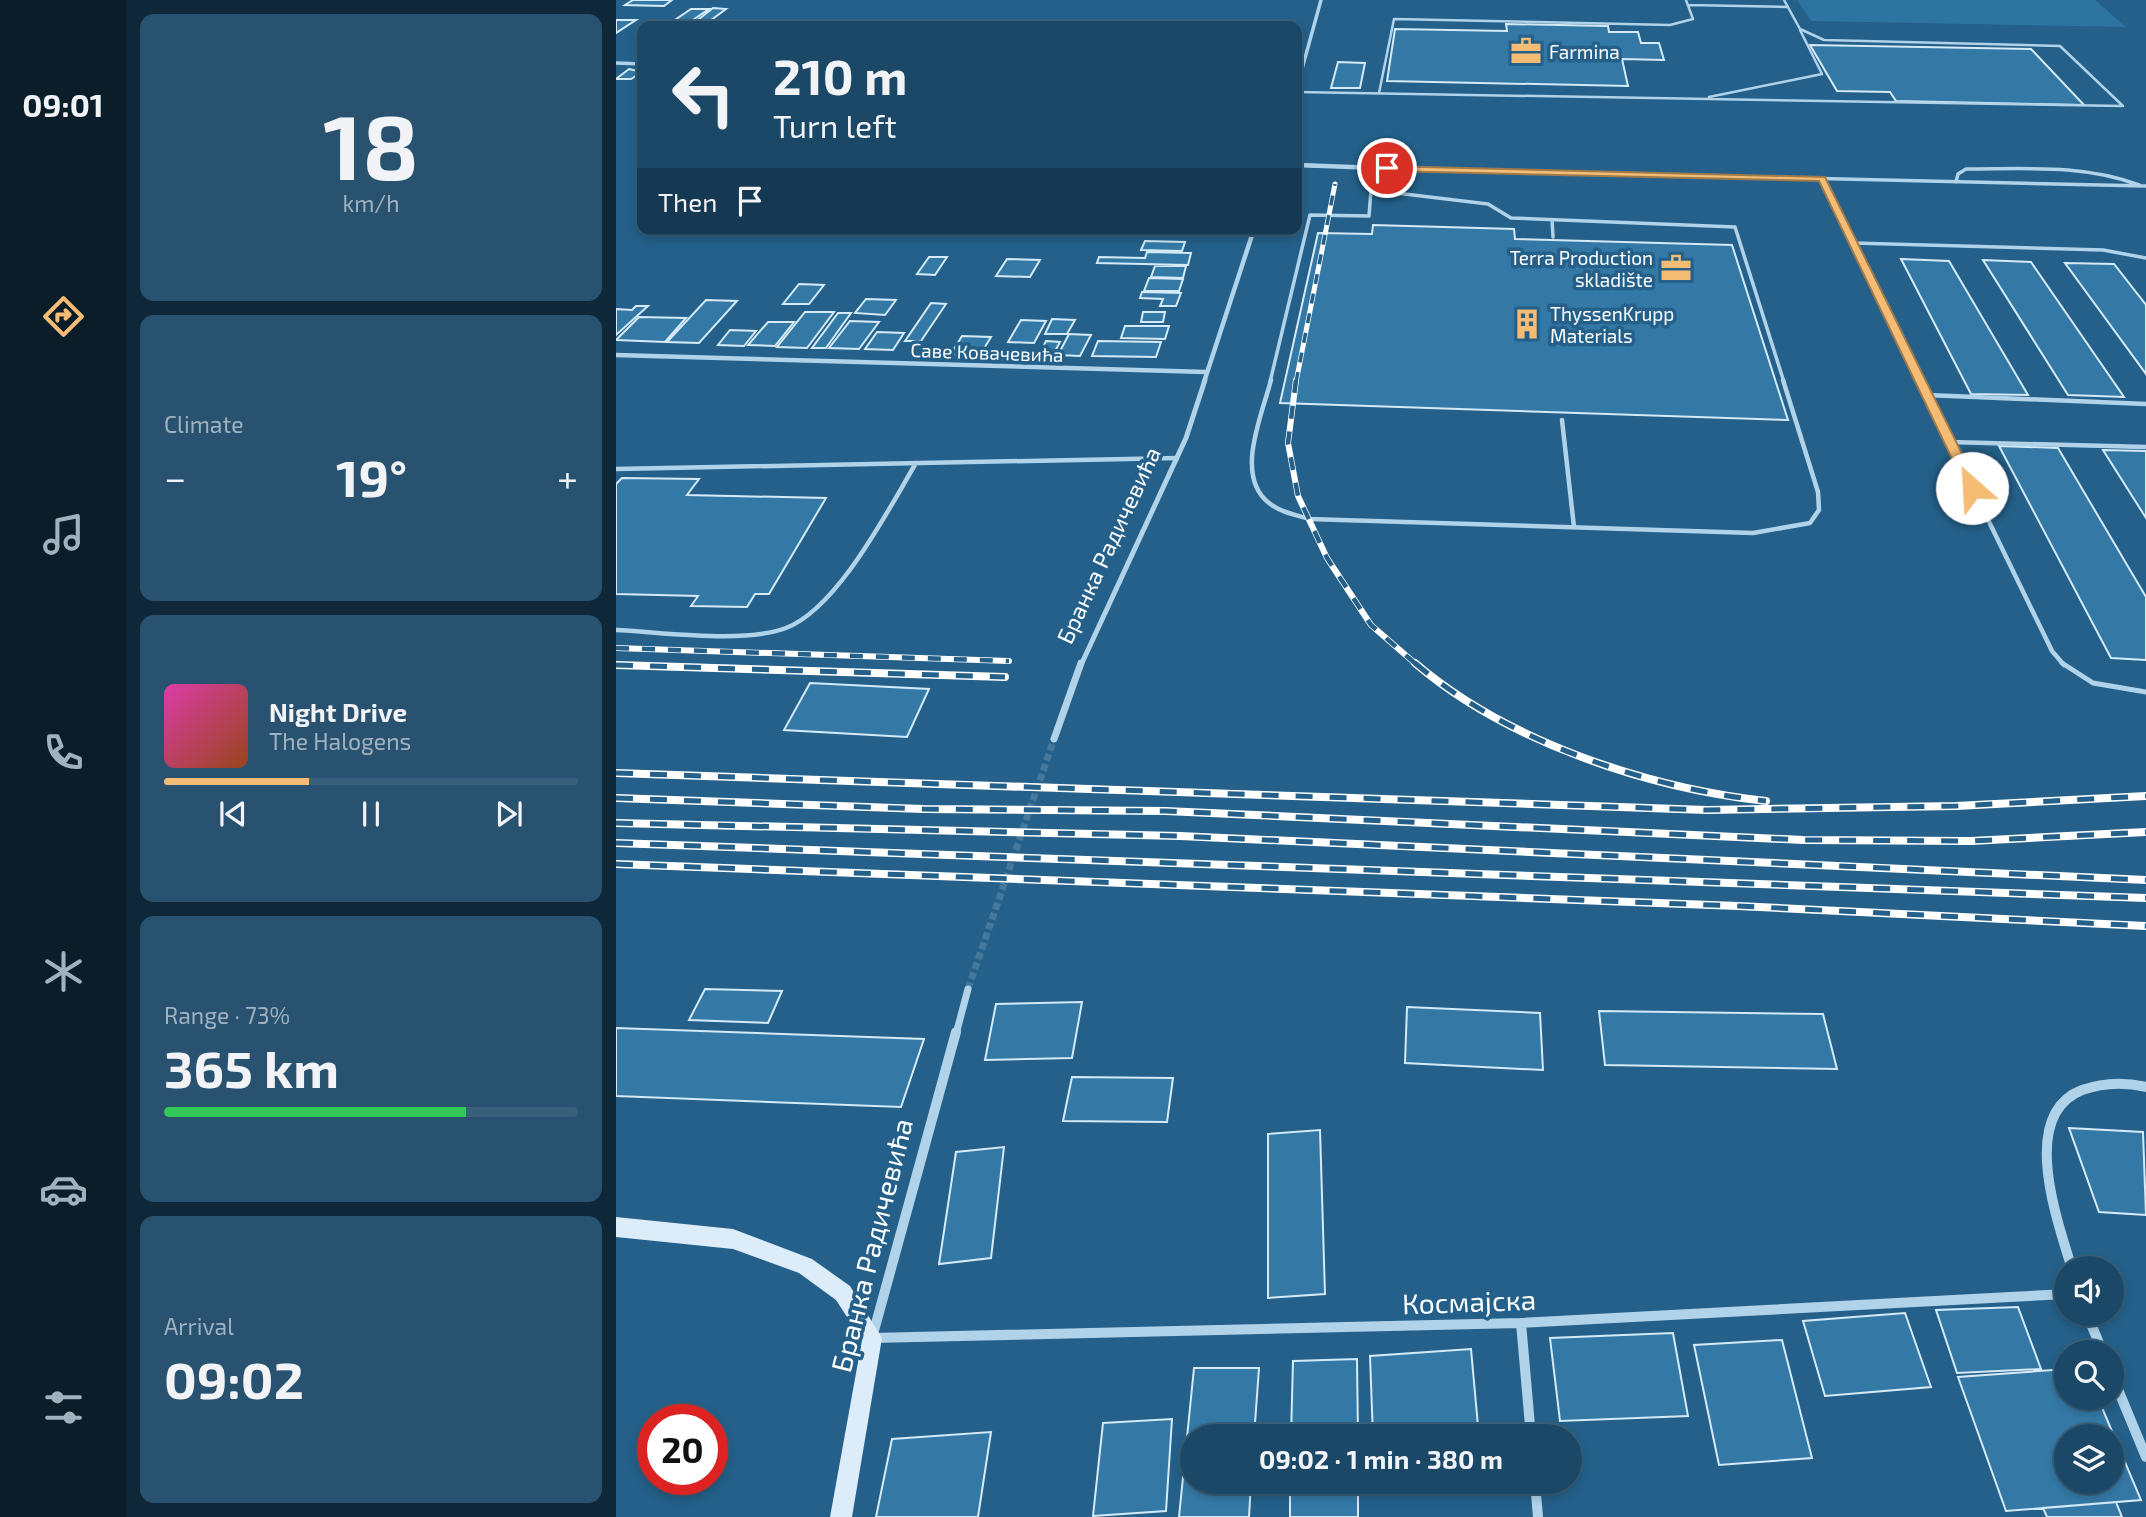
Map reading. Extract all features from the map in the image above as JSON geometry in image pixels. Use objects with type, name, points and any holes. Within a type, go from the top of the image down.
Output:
[{"type":"street","points":[[1302,62],[1321,0]]},
{"type":"street","points":[[616,63],[637,64]]},
{"type":"street","points":[[1302,165],[1405,169]]},
{"type":"street","points":[[1206,372],[1252,235]]},
{"type":"street","name":"Саве Ковачевића","points":[[616,355],[1206,372]]},
{"type":"street","name":"Бранка Радичевића","points":[[1054,739],[1079,668],[1177,458],[1206,372]]},
{"type":"street","name":"Бранка Радичевића","points":[[841,1517],[872,1338],[968,989]]},
{"type":"street","points":[[2069,1256],[2046,1167],[2048,1131],[2059,1104],[2078,1088],[2109,1084],[2146,1087]]},
{"type":"street","points":[[616,1227],[733,1239],[805,1266],[843,1293],[872,1338]]},
{"type":"street","name":"Космајска","points":[[872,1338],[1521,1322],[2054,1295]]},
{"type":"street","points":[[1521,1322],[1530,1424]]},
{"type":"street","points":[[2124,1405],[2146,1457]]},
{"type":"street","points":[[1536,1494],[1538,1517]]},
{"type":"lane","points":[[1379,93],[1394,19],[1670,25],[1693,19],[1686,0]]},
{"type":"lane","points":[[1699,99],[1822,75],[1784,0]]},
{"type":"lane","points":[[1688,5],[1788,7]]},
{"type":"lane","points":[[1302,90],[2123,106],[2060,46],[1824,40],[1800,29]]},
{"type":"lane","points":[[1369,168],[1370,216],[1310,215],[1250,467],[1256,492],[1269,507],[1309,519],[1754,533],[1810,523],[1819,510],[1818,492],[1735,227],[1511,218],[1488,204],[1371,190]]},
{"type":"lane","points":[[1405,169],[2144,186]]},
{"type":"lane","points":[[1956,182],[1958,174],[1966,169],[2081,170],[2116,175],[2144,186]]},
{"type":"lane","points":[[1822,179],[2052,651],[2062,666],[2095,685],[2146,692]]},
{"type":"lane","points":[[1552,220],[1553,237]]},
{"type":"lane","points":[[1853,243],[2103,250],[2146,258]]},
{"type":"lane","points":[[1927,395],[2146,404]]},
{"type":"lane","points":[[1562,419],[1574,527]]},
{"type":"lane","points":[[1950,442],[2146,447]]},
{"type":"lane","points":[[616,469],[1177,458]]},
{"type":"lane","points":[[616,630],[748,634],[787,628],[827,598],[860,554],[916,463]]},
{"type":"shaded area","points":[[1797,0],[2095,0],[2126,27],[1811,21]]},
{"type":"building","points":[[633,0],[672,0],[664,6],[625,5]]},
{"type":"building","points":[[713,8],[726,9],[710,21],[696,21]]},
{"type":"building","points":[[691,9],[709,9],[691,21],[673,21]]},
{"type":"building","points":[[616,20],[636,20],[616,33]]},
{"type":"building","name":"Farmina","points":[[1506,24],[1608,26],[1609,32],[1638,32],[1641,43],[1659,43],[1664,60],[1622,59],[1628,86],[1387,81],[1395,29],[1507,31]]},
{"type":"building","points":[[1810,45],[2031,49],[2084,105],[1896,101],[1890,92],[1837,91]]},
{"type":"building","points":[[1338,62],[1365,63],[1360,88],[1331,88]]},
{"type":"building","points":[[629,69],[637,71],[637,75],[631,79],[616,79]]},
{"type":"building","name":"ThyssenKrupp Materials","points":[[1373,225],[1514,229],[1515,239],[1732,245],[1788,420],[1280,403],[1318,233],[1372,234]]},
{"type":"building","points":[[1145,241],[1185,242],[1182,251],[1141,250]]},
{"type":"building","points":[[1147,252],[1191,253],[1188,265],[1097,263],[1099,257],[1145,258]]},
{"type":"building","points":[[929,257],[947,257],[935,275],[917,274]]},
{"type":"building","points":[[1007,259],[1040,260],[1030,277],[996,276]]},
{"type":"building","points":[[1901,259],[1949,261],[2028,395],[1971,394]]},
{"type":"building","points":[[1983,260],[2031,262],[2124,397],[2068,395]]},
{"type":"building","points":[[2065,263],[2114,264],[2146,305],[2146,374]]},
{"type":"building","points":[[1155,266],[1186,266],[1183,278],[1151,277]]},
{"type":"building","points":[[1149,278],[1183,279],[1179,291],[1144,291]]},
{"type":"building","points":[[799,284],[824,285],[809,304],[783,304]]},
{"type":"building","points":[[1142,292],[1181,293],[1176,306],[1160,306],[1163,299],[1140,298]]},
{"type":"building","points":[[866,299],[896,300],[885,315],[855,313]]},
{"type":"building","points":[[706,300],[737,301],[699,343],[667,342]]},
{"type":"building","points":[[931,303],[946,304],[921,341],[905,341]]},
{"type":"building","points":[[636,306],[648,306],[616,335],[616,309],[632,310]]},
{"type":"building","points":[[805,312],[834,312],[807,348],[777,347]]},
{"type":"building","points":[[1143,312],[1165,312],[1163,322],[1141,322]]},
{"type":"building","points":[[838,313],[851,313],[826,348],[812,348]]},
{"type":"building","points":[[639,317],[686,318],[665,342],[616,340]]},
{"type":"building","points":[[1052,319],[1075,320],[1067,334],[1045,334]]},
{"type":"building","points":[[1021,320],[1046,321],[1034,343],[1008,342]]},
{"type":"building","points":[[850,321],[879,322],[859,349],[829,348]]},
{"type":"building","points":[[768,322],[794,322],[775,346],[748,345]]},
{"type":"building","points":[[1125,326],[1169,326],[1165,339],[1121,338]]},
{"type":"building","points":[[730,330],[756,331],[744,346],[718,345]]},
{"type":"building","points":[[877,332],[904,333],[893,350],[865,349]]},
{"type":"building","points":[[1069,334],[1091,335],[1080,356],[1058,355]]},
{"type":"building","points":[[962,336],[991,337],[980,355],[951,354]]},
{"type":"building","points":[[1046,341],[1060,342],[1053,355],[1039,355]]},
{"type":"building","points":[[1098,341],[1161,342],[1156,357],[1092,356]]},
{"type":"building","points":[[1999,446],[2058,448],[2146,597],[2146,660],[2111,658]]},
{"type":"building","points":[[2103,450],[2146,451],[2146,518]]},
{"type":"building","points":[[622,478],[699,479],[687,495],[826,498],[769,594],[755,594],[747,607],[691,606],[698,596],[616,594],[616,484]]},
{"type":"building","points":[[810,683],[929,689],[907,737],[784,730]]},
{"type":"building","points":[[705,989],[782,991],[768,1023],[689,1020]]},
{"type":"building","points":[[1082,1002],[1072,1058],[985,1060],[996,1004]]},
{"type":"building","points":[[1407,1007],[1540,1013],[1543,1070],[1405,1063]]},
{"type":"building","points":[[1599,1011],[1823,1014],[1837,1069],[1605,1065]]},
{"type":"building","points":[[616,1028],[924,1039],[901,1107],[616,1096]]},
{"type":"building","points":[[1072,1077],[1173,1078],[1167,1122],[1063,1121]]},
{"type":"building","points":[[2069,1128],[2143,1132],[2146,1215],[2099,1212]]},
{"type":"building","points":[[1320,1130],[1325,1294],[1268,1298],[1268,1134]]},
{"type":"building","points":[[1004,1147],[991,1258],[939,1264],[956,1152]]},
{"type":"building","points":[[2018,1307],[2041,1369],[1957,1373],[1936,1310]]},
{"type":"building","points":[[1905,1313],[1931,1387],[1825,1396],[1803,1321]]},
{"type":"building","points":[[1673,1333],[1688,1416],[1560,1421],[1550,1338]]},
{"type":"building","points":[[1782,1340],[1812,1458],[1719,1465],[1694,1345]]},
{"type":"building","points":[[1471,1349],[1478,1424],[1373,1424],[1370,1356]]},
{"type":"building","points":[[1357,1359],[1358,1424],[1291,1424],[1293,1361]]},
{"type":"building","points":[[1194,1368],[1259,1368],[1255,1424],[1188,1424]]},
{"type":"building","points":[[2054,1370],[2054,1410],[2103,1410],[2109,1424],[2054,1424],[2054,1494],[2124,1494],[2124,1460],[2141,1500],[2006,1511],[1958,1377]]},
{"type":"building","points":[[1172,1419],[1166,1511],[1093,1516],[1103,1423]]},
{"type":"building","points":[[991,1432],[978,1517],[876,1517],[892,1439]]},
{"type":"building","points":[[1181,1494],[1250,1494],[1249,1517],[1179,1517]]},
{"type":"building","points":[[1290,1494],[1358,1494],[1358,1517],[1290,1517]]},
{"type":"building","points":[[2116,1502],[2122,1517],[2047,1517],[2043,1508]]},
{"type":"tunnel","points":[[968,989],[1054,739]]},
{"type":"railway","points":[[1296,382],[1335,184]]},
{"type":"railway","points":[[1296,380],[1288,443],[1298,496],[1327,558],[1371,625],[1417,665]]},
{"type":"railway","points":[[616,648],[1009,661]]},
{"type":"railway","points":[[1415,663],[1451,691],[1492,716],[1535,738],[1580,756],[1674,785],[1766,801]]},
{"type":"railway","points":[[616,665],[1005,677]]},
{"type":"railway","points":[[616,773],[1707,810],[1956,806],[2146,796]]},
{"type":"railway","points":[[616,798],[923,809],[1165,811],[1803,840],[1971,841],[2146,832]]},
{"type":"railway","points":[[616,823],[1180,836],[2146,880]]},
{"type":"railway","points":[[616,843],[2146,898]]},
{"type":"railway","points":[[616,864],[1738,906],[2146,926]]},
{"type":"place","name":"Farmina","points":[[1526,51]]},
{"type":"place","name":"Terra Production skladište","points":[[1676,268]]},
{"type":"place","name":"ThyssenKrupp Materials","points":[[1527,324]]},
{"type":"route","points":[[1387,168],[1822,179],[1972,488]]}]
